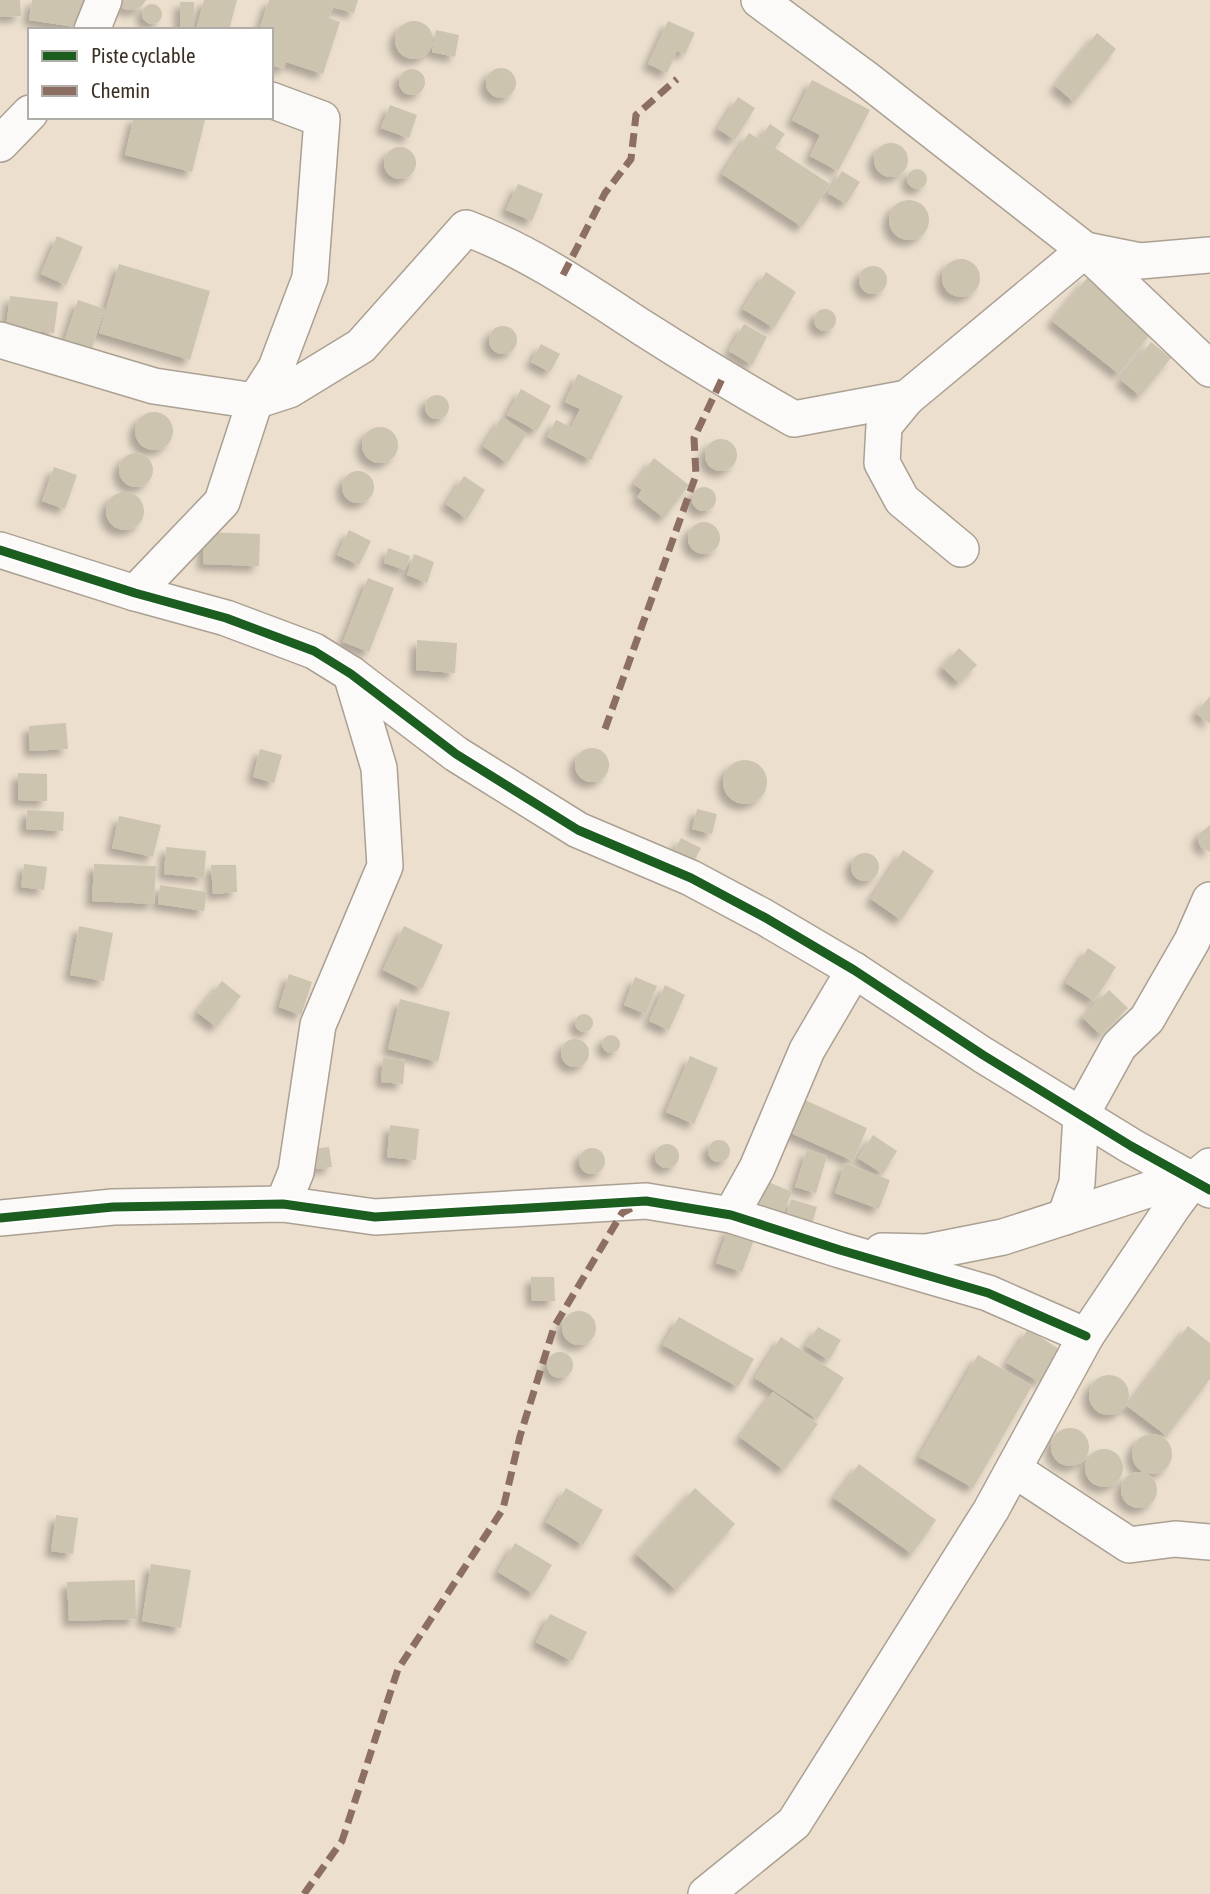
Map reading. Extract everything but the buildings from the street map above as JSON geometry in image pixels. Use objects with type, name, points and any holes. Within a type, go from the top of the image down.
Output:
[{"type":"street","points":[[93,28],[104,0]]},
{"type":"street","points":[[759,0],[1085,250],[1210,369]]},
{"type":"street","points":[[135,593],[222,502],[255,401],[276,368],[310,278],[322,120],[273,101]]},
{"type":"street","points":[[0,144],[28,115]]},
{"type":"street","points":[[0,340],[154,386],[255,401],[289,390],[361,346],[466,228],[492,237],[563,275],[722,379],[794,419],[907,398]]},
{"type":"street","points":[[1085,250],[1140,261],[1210,255]]},
{"type":"street","points":[[961,549],[902,500],[883,463],[884,426],[907,398],[1085,250]]},
{"type":"street","points":[[0,550],[135,593],[226,618],[314,650],[351,674],[456,754],[579,830],[691,878],[764,917],[854,970],[1081,1115],[1197,1185]]},
{"type":"street","points":[[283,1204],[296,1171],[318,1025],[385,866],[379,768],[351,674]]},
{"type":"street","points":[[1065,1217],[1077,1183],[1081,1115],[1119,1046],[1147,1019],[1192,941],[1210,900]]},
{"type":"street","points":[[731,1215],[757,1168],[807,1050],[854,970]]},
{"type":"street","points":[[840,1250],[927,1252],[1003,1237],[1160,1186],[1197,1185]]},
{"type":"street","points":[[706,1894],[794,1823],[1015,1470],[1086,1336],[1197,1185]]},
{"type":"street","points":[[0,1218],[113,1208],[283,1204],[375,1217],[646,1201],[731,1215],[988,1293],[1086,1336]]},
{"type":"street","points":[[1015,1470],[1129,1545],[1175,1539],[1210,1542]]},
{"type":"marked path","points":[[563,275],[605,193],[631,159],[636,115],[677,79]]},
{"type":"marked path","points":[[605,729],[696,475],[694,438],[722,379]]},
{"type":"marked path","points":[[304,1894],[342,1841],[398,1669],[503,1509],[520,1436],[554,1327],[622,1213],[636,1206]]},
{"type":"cycle path","points":[[0,550],[135,593],[226,618],[314,651],[351,674],[456,754],[578,830],[691,878],[764,917],[854,970],[983,1055],[1131,1146],[1210,1190]]},
{"type":"cycle path","points":[[0,1218],[113,1207],[283,1204],[375,1217],[646,1201],[731,1215],[988,1293],[1086,1336]]}]
